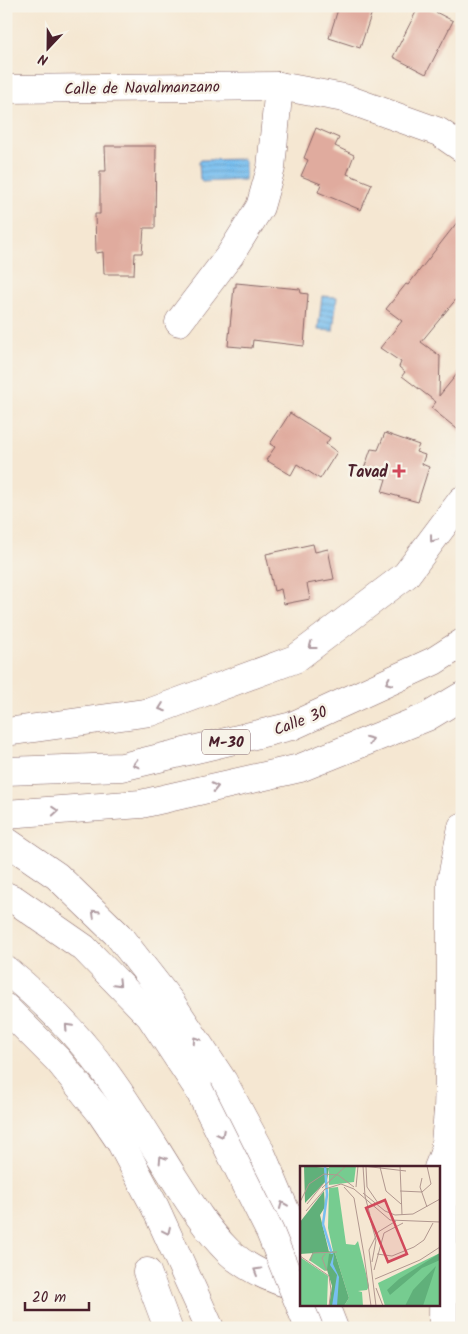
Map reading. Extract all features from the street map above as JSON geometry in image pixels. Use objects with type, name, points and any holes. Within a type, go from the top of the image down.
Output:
[{"type":"main road","name":"Calle de Navalmanzano","points":[[6,89],[279,86],[344,98],[440,132],[462,148]]},
{"type":"main road","points":[[179,322],[230,255],[260,207],[270,168],[279,86]]},
{"type":"main road","points":[[6,732],[151,712],[295,659],[406,575],[462,500]]},
{"type":"main road","name":"Calle 30","points":[[6,771],[122,768],[292,726],[434,661],[462,643]]},
{"type":"main road","name":"M-30","points":[[6,814],[141,804],[300,768],[427,717],[462,696]]},
{"type":"main road","points":[[443,1328],[441,1160],[448,1111],[451,1001],[451,882],[462,828]]},
{"type":"main road","points":[[6,841],[57,876],[118,935],[172,1004],[211,1086],[300,1306]]},
{"type":"main road","points":[[6,896],[15,900],[84,948],[150,1016],[211,1086],[259,1148],[300,1245]]},
{"type":"main road","points":[[6,970],[53,1011],[99,1064],[125,1100],[188,1200],[229,1251],[253,1270],[278,1282],[300,1288]]},
{"type":"main road","points":[[451,1001],[462,1065]]},
{"type":"main road","points":[[6,1008],[58,1060],[100,1112],[121,1144],[156,1207],[210,1328]]},
{"type":"main road","points":[[448,1111],[462,1192]]},
{"type":"main road","points":[[147,1272],[168,1328]]},
{"type":"main road","points":[[300,1306],[309,1328]]},
{"type":"main road","points":[[325,1306],[334,1328]]},
{"type":"water","points":[[243,159],[245,161],[245,180],[202,182],[200,180],[199,162],[201,160]]},
{"type":"water","points":[[322,296],[337,297],[333,331],[318,330]]},
{"type":"building","points":[[339,6],[374,6],[360,48],[329,38]]},
{"type":"building","points":[[419,6],[424,6],[453,21],[426,74],[393,57]]},
{"type":"building","points":[[316,128],[339,138],[335,146],[354,155],[347,174],[372,184],[361,210],[318,192],[321,184],[301,176],[308,160],[304,158]]},
{"type":"building","points":[[105,146],[156,146],[155,228],[144,228],[142,253],[135,253],[134,274],[104,274],[103,252],[96,253],[95,214],[100,214],[100,171],[106,171]]},
{"type":"building","points":[[462,216],[462,292],[421,342],[440,356],[439,396],[462,368],[462,433],[431,408],[436,402],[402,376],[405,372],[399,367],[401,362],[380,348],[402,321],[386,309],[406,284],[408,285]]},
{"type":"building","points":[[236,283],[300,289],[301,293],[308,294],[304,346],[253,340],[252,348],[228,346]]},
{"type":"building","points":[[290,413],[330,438],[326,444],[337,452],[320,479],[297,464],[291,475],[266,460],[275,447],[270,444]]},
{"type":"building","points":[[385,433],[419,445],[416,452],[425,455],[422,464],[429,467],[418,502],[382,492],[386,479],[363,472],[371,449],[378,450]]},
{"type":"building","points":[[313,544],[315,552],[328,549],[334,579],[307,584],[310,599],[284,604],[281,589],[274,591],[266,554]]},
{"type":"place","name":"Tavad","points":[[399,471]]}]
